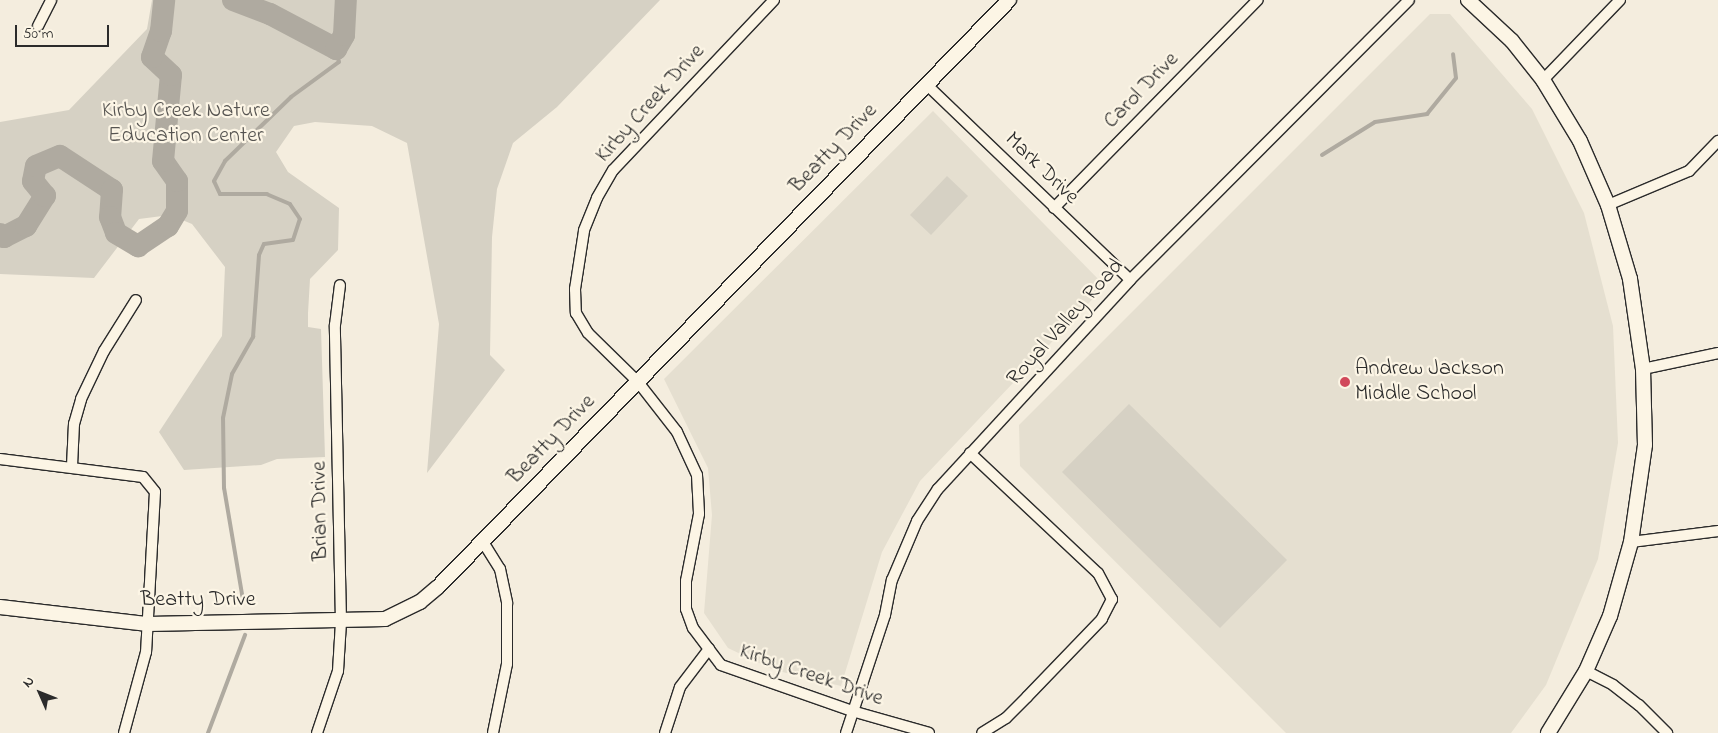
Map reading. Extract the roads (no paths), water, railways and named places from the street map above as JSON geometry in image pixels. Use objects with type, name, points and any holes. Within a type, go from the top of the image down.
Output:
[{"type":"street","points":[[38,26],[51,0]]},
{"type":"street","name":"Kirby Creek Drive","points":[[774,0],[620,160],[597,198],[584,231],[575,289],[576,314],[588,332],[638,382],[676,432],[697,475],[699,514],[686,581],[686,608],[693,628],[721,665],[852,712],[929,733]]},
{"type":"street","name":"Beatty Drive","points":[[0,606],[148,624],[341,622],[385,619],[420,602],[483,542],[1009,0]]},
{"type":"street","name":"Carol Drive","points":[[1054,208],[1258,0]]},
{"type":"street","name":"Royal Valley Road","points":[[846,733],[885,615],[892,580],[917,521],[938,489],[1130,280],[1409,0]]},
{"type":"street","points":[[1468,0],[1512,41],[1543,80],[1580,141],[1608,205],[1630,279],[1643,369],[1645,445],[1631,542],[1610,616],[1586,671],[1548,733]]},
{"type":"street","points":[[1543,80],[1620,0]]},
{"type":"street","name":"Mark Drive","points":[[926,85],[1130,280]]},
{"type":"street","points":[[1608,205],[1689,171],[1718,142]]},
{"type":"street","name":"Brian Drive","points":[[317,733],[338,671],[341,622],[335,325],[340,285]]},
{"type":"street","points":[[72,466],[74,424],[81,399],[104,351],[136,300]]},
{"type":"street","points":[[1643,369],[1718,353]]},
{"type":"street","points":[[970,453],[1098,573],[1112,599],[1102,619],[1006,718],[982,733]]},
{"type":"street","points":[[0,459],[72,466],[143,477],[155,492],[146,652],[124,733]]},
{"type":"street","points":[[1631,542],[1718,531]]},
{"type":"street","points":[[483,542],[500,569],[507,603],[508,664],[493,733]]},
{"type":"street","points":[[665,733],[680,687],[709,649]]},
{"type":"street","points":[[1586,671],[1633,700],[1667,733]]},
{"type":"waterway","points":[[0,234],[4,237],[26,226],[45,196],[33,181],[36,166],[60,156],[112,190],[110,217],[116,233],[138,246],[168,226],[177,211],[177,181],[163,161],[171,75],[152,57],[161,31],[164,0]]},
{"type":"waterway","points":[[233,0],[270,14],[336,49],[344,35],[346,0]]},
{"type":"waterway","points":[[243,600],[224,488],[223,418],[232,374],[253,337],[259,255],[264,244],[293,240],[300,219],[290,204],[267,194],[220,194],[214,181],[225,161],[291,97],[339,62],[336,49]]},
{"type":"waterway","points":[[1322,155],[1375,122],[1427,114],[1456,78],[1453,54]]},
{"type":"waterway","points":[[208,733],[245,635]]},
{"type":"place","name":"Andrew Jackson Middle School","points":[[1345,382]]},
{"type":"park label","name":"Kirby Creek Nature Education Center","points":[[186,124]]}]
